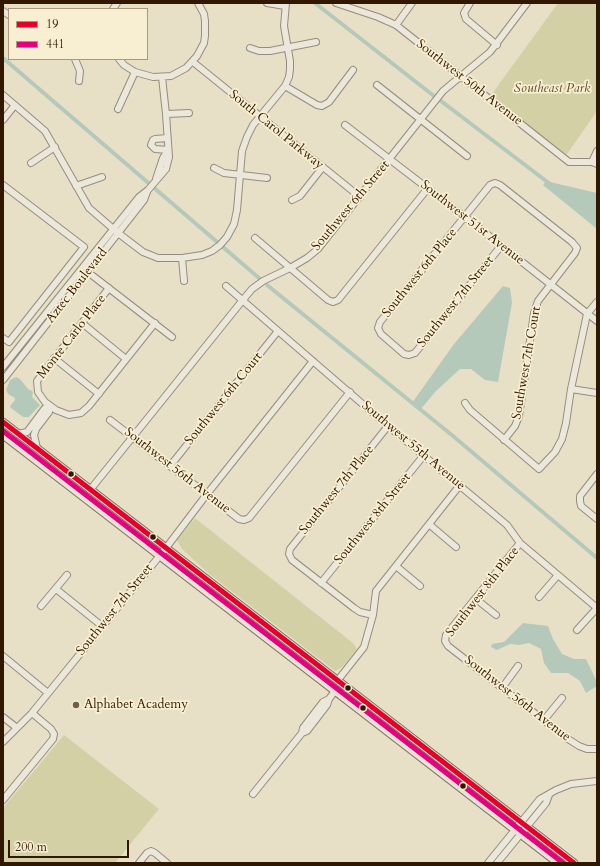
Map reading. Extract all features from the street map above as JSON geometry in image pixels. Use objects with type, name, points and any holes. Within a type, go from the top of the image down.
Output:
[{"type":"main road","points":[[3,422],[574,863]]},
{"type":"main road","points":[[3,435],[558,863]]},
{"type":"main road","points":[[71,487],[83,491],[90,490]]},
{"type":"main road","points":[[316,676],[329,682],[338,680]]},
{"type":"main road","points":[[335,691],[344,690],[352,692]]},
{"type":"main road","points":[[404,745],[422,754],[433,754]]},
{"type":"street","points":[[120,60],[135,72],[153,77],[162,77],[179,72],[193,62],[201,50],[205,36],[206,22],[198,3]]},
{"type":"street","points":[[3,94],[45,131],[89,208],[116,231],[136,247],[150,255],[165,258],[182,258],[202,255],[215,249],[230,231],[236,217],[242,151],[246,137],[260,116],[284,86],[290,69],[284,26],[285,4],[267,3]]},
{"type":"street","points":[[356,11],[359,3]]},
{"type":"street","points":[[396,25],[412,3]]},
{"type":"street","points":[[470,3],[465,9],[464,16],[497,45]]},
{"type":"street","name":"Southwest 6th Street","points":[[90,490],[242,300],[252,289],[263,281],[290,268],[307,258],[318,249],[390,160],[443,91],[497,45],[527,3]]},
{"type":"street","name":"Southwest 50th Avenue","points":[[336,4],[378,17],[396,25],[570,162],[595,163]]},
{"type":"street","points":[[250,48],[259,51],[270,51],[316,42]]},
{"type":"street","points":[[75,60],[80,71],[79,81]]},
{"type":"street","name":"South Carol Parkway","points":[[193,62],[322,168],[360,197]]},
{"type":"street","points":[[284,86],[317,105],[322,106],[329,102],[353,70]]},
{"type":"street","points":[[118,109],[135,72]]},
{"type":"street","name":"Aztec Boulevard","points":[[3,367],[116,231],[144,200],[148,190],[166,169],[169,157],[162,77]]},
{"type":"street","points":[[377,85],[466,156]]},
{"type":"street","points":[[3,120],[16,105]]},
{"type":"street","points":[[166,114],[189,113]]},
{"type":"street","name":"Southwest 51st Avenue","points":[[345,125],[428,188],[597,321]]},
{"type":"street","points":[[167,138],[152,140],[151,145],[155,149],[168,150]]},
{"type":"street","points":[[31,164],[55,147]]},
{"type":"street","points":[[595,163],[597,151]]},
{"type":"street","points":[[214,168],[224,173],[267,178]]},
{"type":"street","points":[[292,200],[300,196],[322,168]]},
{"type":"street","points":[[76,186],[102,177]]},
{"type":"street","name":"Southwest 6th Place","points":[[409,356],[404,354],[381,334],[378,328],[380,322],[490,185],[495,183],[500,184],[572,242],[576,248]]},
{"type":"street","points":[[3,184],[84,247],[9,342],[3,338]]},
{"type":"street","points":[[255,238],[328,300],[333,302],[338,300],[428,188]]},
{"type":"street","name":"Southwest 7th Street","points":[[409,356],[415,353],[501,246]]},
{"type":"street","name":"Southwest 7th Court","points":[[504,440],[515,426],[519,416],[534,313],[538,301],[575,253],[576,248]]},
{"type":"street","name":"Aztec Boulevard","points":[[3,380],[96,256]]},
{"type":"street","points":[[182,258],[184,281]]},
{"type":"street","points":[[93,276],[172,337]]},
{"type":"street","name":"Southwest 55th Avenue","points":[[226,286],[388,426],[507,525],[520,543],[597,608]]},
{"type":"street","name":"Monte Carlo Place","points":[[50,406],[38,392],[37,381],[109,288]]},
{"type":"street","points":[[465,403],[470,410],[539,469],[555,452],[562,439],[571,389],[588,314],[597,302]]},
{"type":"street","points":[[82,323],[126,359]]},
{"type":"street","points":[[50,406],[69,415],[81,413],[99,394],[155,323]]},
{"type":"street","name":"Southwest 6th Court","points":[[170,466],[278,331]]},
{"type":"street","points":[[54,358],[99,394]]},
{"type":"street","name":"Southwest 7th Street","points":[[3,742],[32,714],[166,548],[206,494],[313,361]]},
{"type":"street","points":[[571,389],[597,393]]},
{"type":"street","name":"Southwest 56th Avenue","points":[[110,420],[238,519],[244,520],[249,518],[350,392]]},
{"type":"street","points":[[18,434],[27,432],[45,408],[50,406]]},
{"type":"street","points":[[37,448],[34,435],[36,429],[49,412],[50,406]]},
{"type":"street","name":"Southwest 7th Place","points":[[321,583],[292,560],[289,554],[290,549],[388,426]]},
{"type":"street","name":"Southwest 8th Street","points":[[321,583],[424,455]]},
{"type":"street","points":[[597,474],[580,496],[581,506],[597,519]]},
{"type":"street","points":[[338,680],[364,647],[373,614],[376,591],[430,525],[460,485]]},
{"type":"street","points":[[430,525],[456,547]]},
{"type":"street","name":"Southwest 8th Place","points":[[445,641],[446,635],[520,543]]},
{"type":"street","points":[[396,566],[420,586]]},
{"type":"street","points":[[42,606],[67,575]]},
{"type":"street","points":[[540,597],[558,575]]},
{"type":"street","points":[[321,583],[360,612],[373,614]]},
{"type":"street","points":[[56,589],[102,626]]},
{"type":"street","points":[[476,599],[496,615]]},
{"type":"street","points":[[577,630],[597,608]]},
{"type":"street","name":"Southwest 56th Avenue","points":[[445,641],[448,646],[579,746],[587,749],[595,749]]},
{"type":"street","points":[[3,656],[48,693]]},
{"type":"street","points":[[502,688],[518,666]]},
{"type":"street","points":[[253,794],[302,733],[303,728],[323,702],[329,699],[335,691]]},
{"type":"street","points":[[544,720],[562,698]]},
{"type":"street","points":[[3,800],[53,739],[54,734],[51,729],[32,714]]},
{"type":"street","points":[[3,717],[17,728]]},
{"type":"street","points":[[497,863],[524,824],[546,803],[548,795],[571,784],[597,781]]},
{"type":"street","points":[[488,863],[518,832]]},
{"type":"street","points":[[139,863],[151,851],[167,863]]},
{"type":"green space","name":"Southeast Park","points":[[558,3],[597,3],[597,111],[565,157],[489,98]]},
{"type":"green space","points":[[195,518],[353,643],[357,649],[342,667],[335,671],[208,573],[182,549],[177,540]]},
{"type":"green space","points":[[64,735],[159,809],[115,863],[3,863],[3,808]]},
{"type":"shaded area","points":[[546,181],[597,193],[597,229],[543,185]]},
{"type":"shaded area","points":[[503,286],[510,288],[512,303],[498,382],[485,380],[471,369],[460,369],[436,391],[420,410],[412,403],[454,344]]},
{"type":"shaded area","points":[[16,377],[33,392],[32,397],[40,405],[29,417],[23,417],[10,406],[15,398],[8,394],[6,390],[10,380]]},
{"type":"shaded area","points":[[523,623],[548,626],[553,639],[562,654],[574,659],[586,659],[597,682],[597,686],[586,693],[580,681],[568,673],[551,673],[544,663],[541,649],[529,643],[519,645],[510,644],[497,650],[491,647],[492,644],[504,642]]},
{"type":"waterway","points":[[315,3],[434,96]]},
{"type":"waterway","points":[[3,58],[259,278]]},
{"type":"waterway","points":[[441,101],[550,184]]},
{"type":"waterway","points":[[267,285],[453,436],[597,558]]},
{"type":"transit line","name":"19","points":[[3,422],[574,863]]},
{"type":"transit line","name":"441","points":[[3,431],[563,863]]},
{"type":"place","name":"Alphabet Academy","points":[[76,705]]}]
